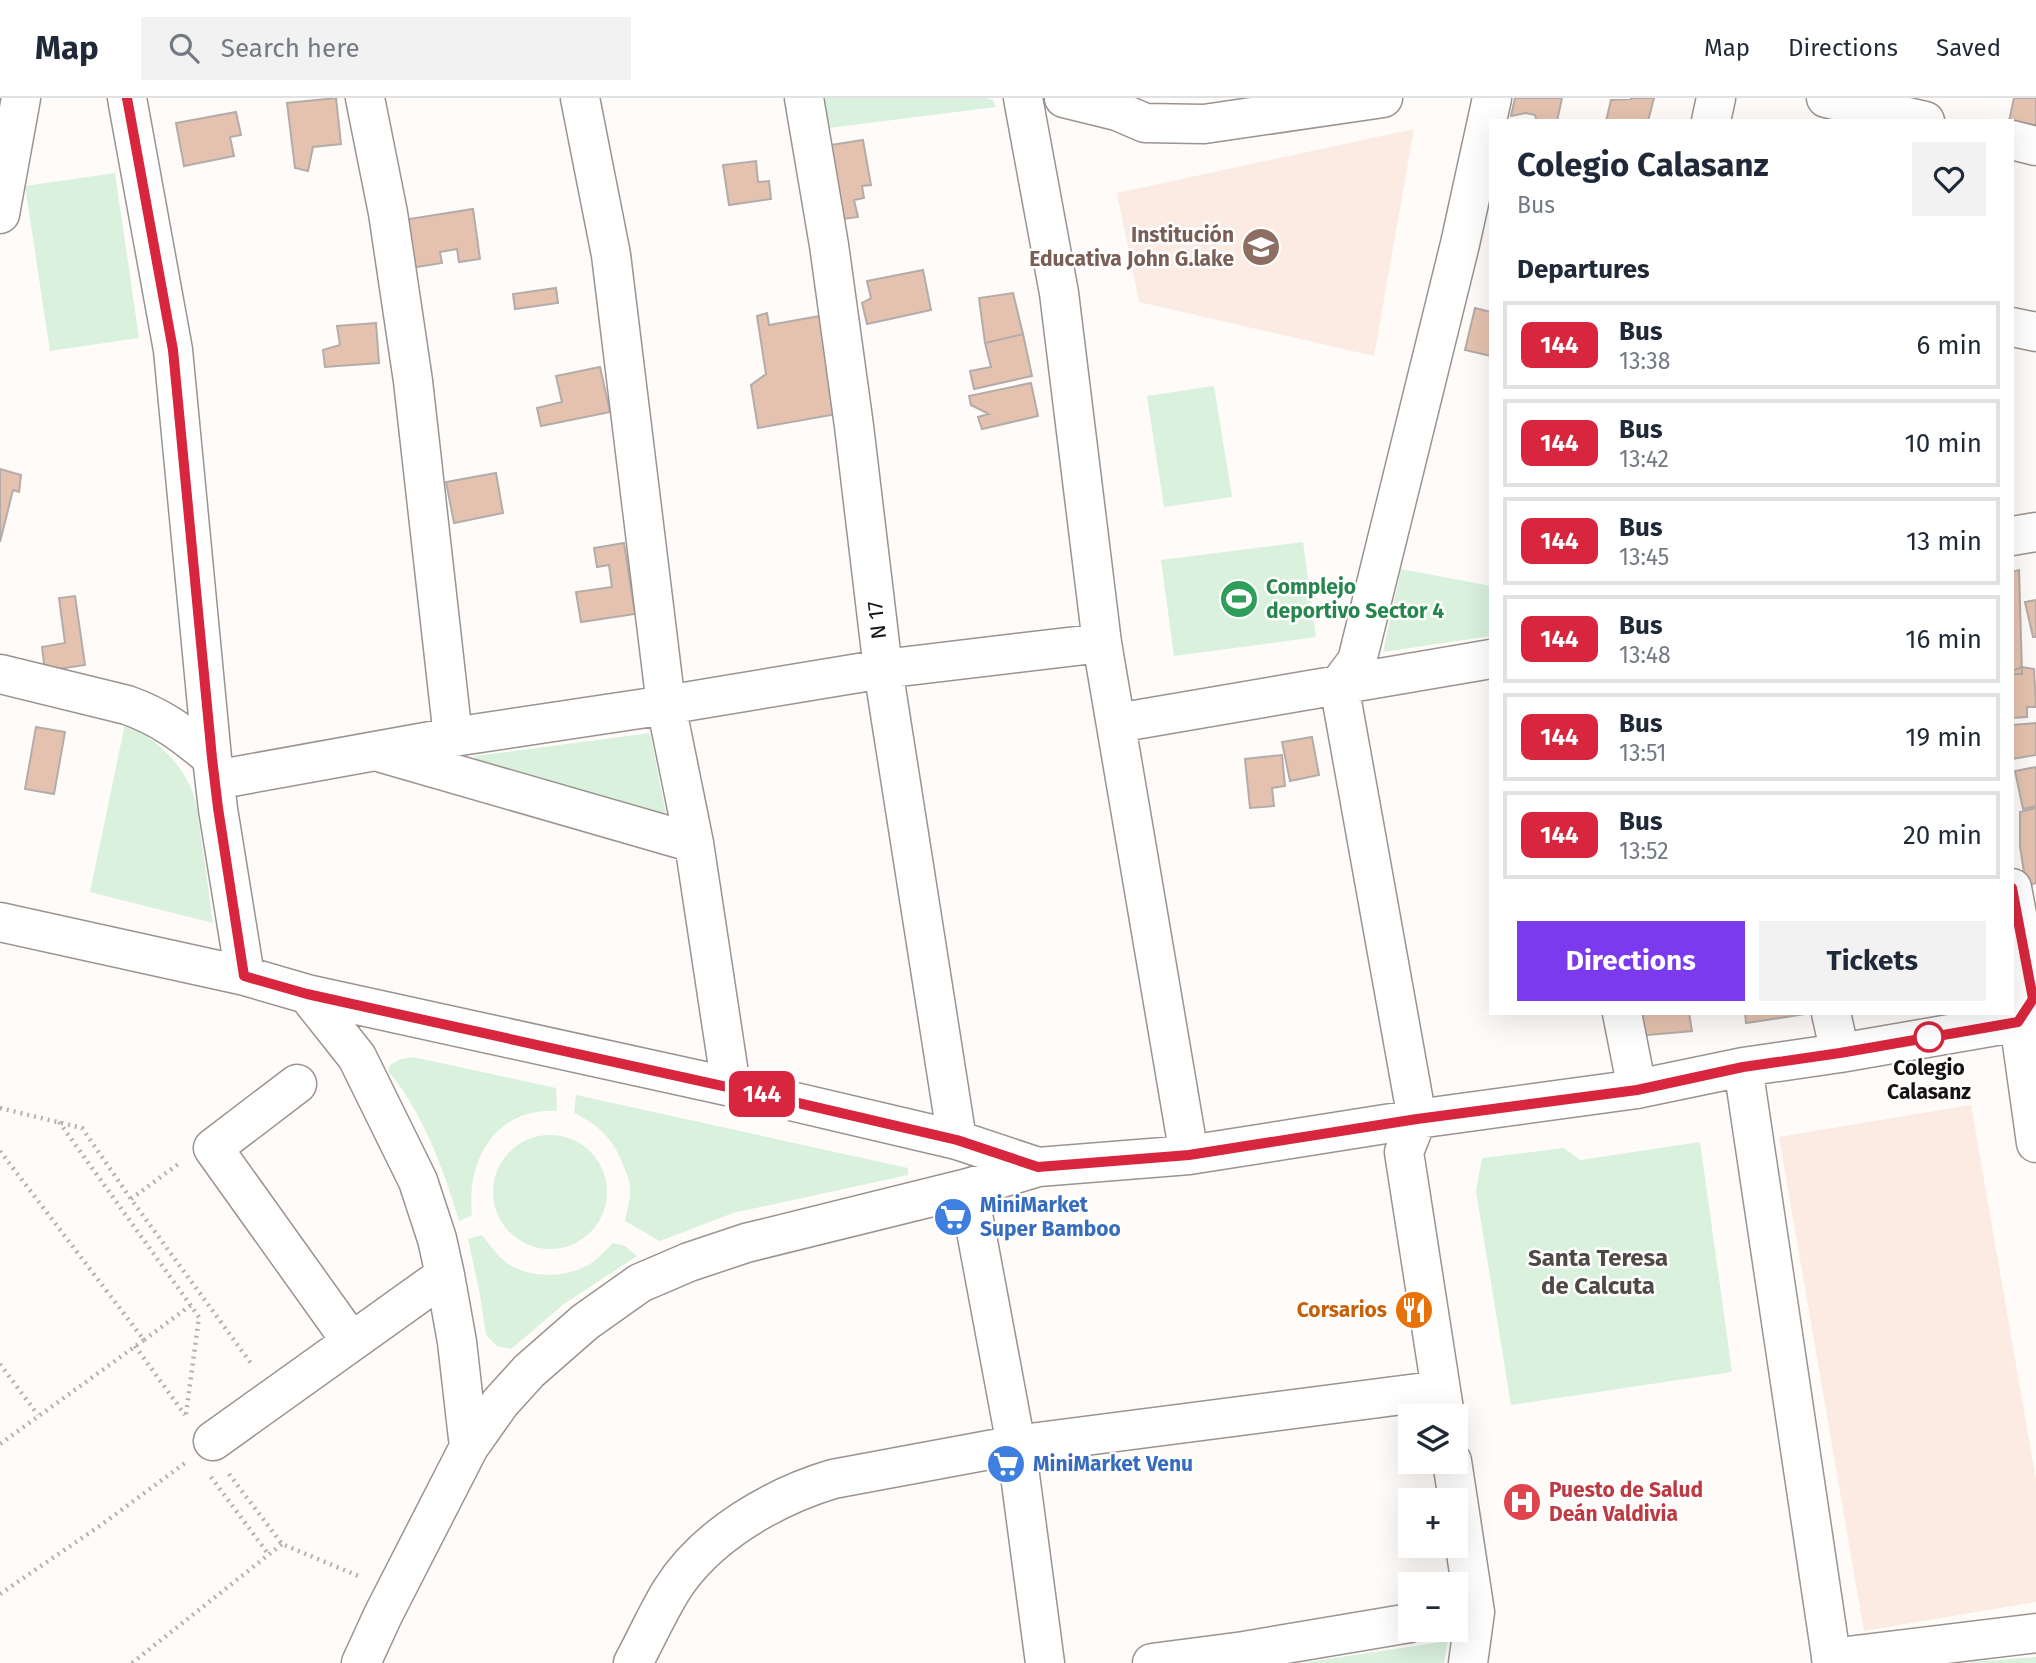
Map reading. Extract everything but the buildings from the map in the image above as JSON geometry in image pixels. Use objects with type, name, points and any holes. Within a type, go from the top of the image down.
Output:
[{"type":"street","points":[[0,214],[21,98]]},
{"type":"street","points":[[127,98],[173,350],[213,769],[244,976]]},
{"type":"street","points":[[365,98],[388,213],[413,381],[453,737]]},
{"type":"street","points":[[580,98],[611,255],[666,705],[694,843],[730,1087]]},
{"type":"street","name":"N 17","points":[[804,98],[829,245],[883,669],[957,1140]]},
{"type":"street","points":[[1023,98],[1059,293],[1102,643],[1189,1155]]},
{"type":"street","points":[[1064,98],[1118,104],[1145,123],[1204,124],[1383,98]]},
{"type":"street","points":[[633,1663],[672,1589],[698,1557],[753,1514],[809,1486],[833,1479],[1016,1445],[1443,1403],[1404,1152],[1417,1119],[1339,685],[1357,661],[1460,244],[1492,98]]},
{"type":"street","points":[[1711,119],[1716,98]]},
{"type":"street","points":[[1826,98],[1916,119]]},
{"type":"street","points":[[2014,141],[2036,146]]},
{"type":"street","points":[[2014,327],[2036,332]]},
{"type":"street","points":[[2014,536],[2036,532]]},
{"type":"street","points":[[213,769],[373,751],[883,669],[1102,643]]},
{"type":"street","points":[[1117,723],[1489,659]]},
{"type":"street","points":[[0,674],[145,711],[183,733],[213,769]]},
{"type":"street","points":[[373,751],[694,843]]},
{"type":"street","points":[[2014,899],[2033,999],[2027,1020],[2036,1143]]},
{"type":"street","points":[[0,922],[957,1140],[1038,1167]]},
{"type":"street","points":[[307,994],[357,1057],[418,1181],[437,1239],[445,1275],[457,1342],[469,1447]]},
{"type":"street","points":[[1622,1015],[1637,1090]]},
{"type":"street","points":[[1831,1015],[1840,1053]]},
{"type":"street","points":[[361,1663],[469,1447],[500,1403],[529,1371],[585,1322],[640,1283],[689,1262],[746,1244],[968,1188],[1038,1167],[1189,1155],[1417,1119],[1637,1090],[1743,1067],[2027,1020]]},
{"type":"street","points":[[1743,1067],[1831,1661],[2036,1633]]},
{"type":"street","points":[[297,1084],[213,1148],[351,1341]]},
{"type":"street","points":[[968,1188],[1016,1445],[1045,1663]]},
{"type":"street","points":[[199,1447],[445,1275]]},
{"type":"street","points":[[1453,1474],[1462,1572]]},
{"type":"street","points":[[1152,1663],[1242,1657],[1398,1625]]},
{"type":"street","points":[[1467,1642],[1468,1663]]},
{"type":"path","points":[[0,1108],[82,1128],[256,1370]]},
{"type":"path","points":[[59,1122],[199,1317],[186,1415]]},
{"type":"path","points":[[0,1151],[144,1339]]},
{"type":"path","points":[[0,1444],[191,1305]]},
{"type":"path","points":[[135,1346],[186,1415],[199,1447],[269,1555]]},
{"type":"path","points":[[0,1364],[38,1415]]},
{"type":"path","points":[[0,1594],[102,1525],[199,1447]]},
{"type":"path","points":[[132,1663],[282,1544]]},
{"type":"shaded area","name":"Institución Educativa John G.lake","points":[[1414,129],[1374,356],[1139,302],[1117,193]]},
{"type":"shaded area","points":[[1971,1105],[2036,1480],[2036,1602],[1864,1631],[1779,1137]]},
{"type":"green space","points":[[823,98],[985,98],[993,100],[996,107],[829,128]]},
{"type":"green space","points":[[115,173],[139,338],[50,351],[25,186]]},
{"type":"green space","points":[[1214,386],[1232,497],[1164,507],[1147,396]]},
{"type":"green space","name":"Complejo deportivo Sector 4","points":[[1303,542],[1316,637],[1174,656],[1161,560]]},
{"type":"green space","points":[[1401,569],[1489,586],[1489,636],[1383,652]]},
{"type":"green space","points":[[125,724],[163,749],[190,786],[198,814],[213,923],[90,892]]},
{"type":"green space","points":[[650,733],[666,814],[475,767],[475,756]]},
{"type":"green space","points":[[413,1057],[556,1088],[557,1111],[535,1112],[517,1118],[501,1128],[489,1141],[474,1175],[472,1215],[459,1221],[431,1142],[412,1105],[388,1071],[390,1065]]},
{"type":"green space","points":[[576,1095],[908,1168],[908,1175],[733,1213],[660,1241],[625,1221],[630,1192],[626,1172],[616,1149],[605,1135],[574,1113]]},
{"type":"green space","points":[[550,1135],[572,1140],[590,1152],[602,1170],[607,1192],[602,1214],[590,1232],[572,1244],[550,1249],[528,1244],[510,1232],[498,1214],[493,1192],[498,1170],[510,1152],[528,1140]]},
{"type":"green space","points":[[1700,1142],[1732,1372],[1511,1405],[1476,1191],[1482,1158],[1564,1148],[1580,1160]]},
{"type":"green space","points":[[482,1235],[507,1263],[537,1274],[567,1273],[585,1267],[613,1243],[625,1246],[637,1256],[564,1304],[511,1349],[497,1346],[486,1335],[468,1239]]},
{"type":"green space","points":[[1441,1642],[1448,1642],[1444,1663],[1301,1663]]},
{"type":"green space","points":[[2036,1657],[2036,1663],[1970,1663],[1971,1662]]},
{"type":"bus line","name":"144","points":[[127,98],[173,350],[212,758],[244,976],[307,994],[957,1140],[1038,1167],[1189,1155],[1417,1119],[1637,1090],[1743,1067],[2018,1022],[2033,999],[2014,899]]},
{"type":"place","name":"Institución Educativa John G.lake","points":[[1261,247]]},
{"type":"place","name":"Complejo deportivo Sector 4","points":[[1239,599]]},
{"type":"place","name":"Colegio Calasanz","points":[[1929,1037]]},
{"type":"place","name":"MiniMarket Super Bamboo","points":[[953,1217]]},
{"type":"place","name":"Corsarios","points":[[1414,1310]]},
{"type":"place","name":"MiniMarket Venu","points":[[1006,1464]]},
{"type":"place","name":"Puesto de Salud Deán Valdivia","points":[[1522,1502]]},
{"type":"district","name":"Santa Teresa de Calcuta","points":[[1598,1272]]}]
